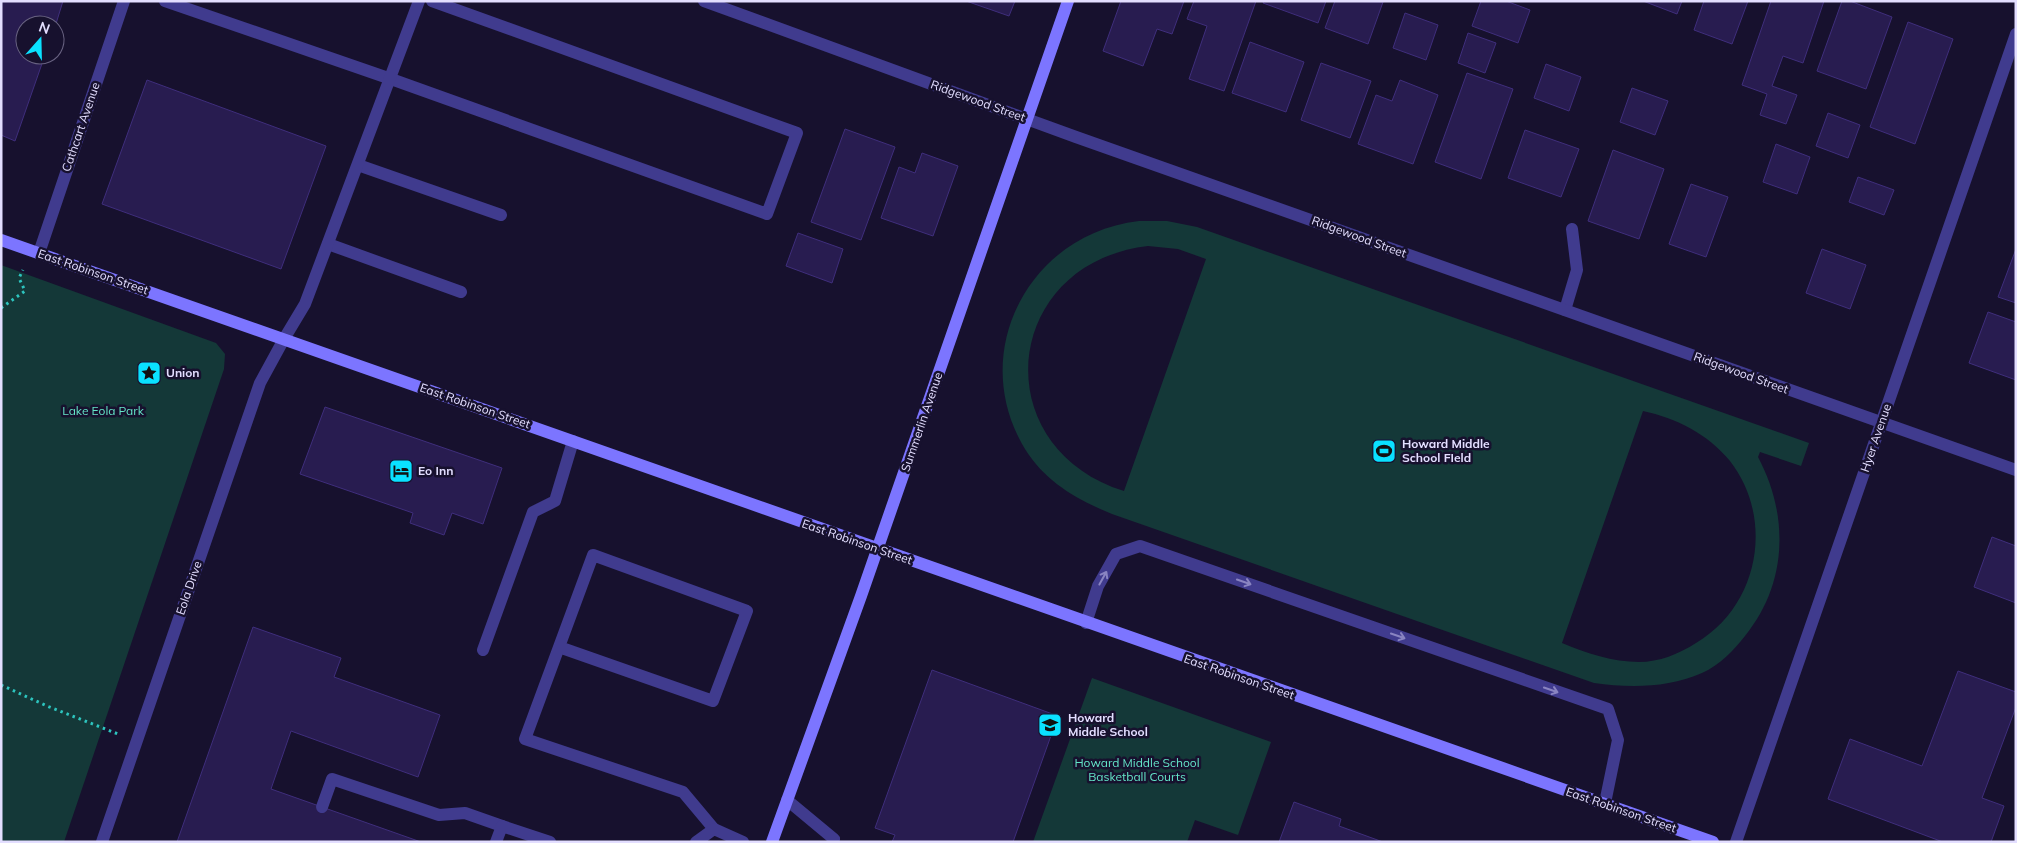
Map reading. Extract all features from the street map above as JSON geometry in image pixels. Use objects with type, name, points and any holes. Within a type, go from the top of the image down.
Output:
[{"type":"main road","name":"Summerlin Avenue","points":[[772,842],[878,549],[1068,1]]},
{"type":"main road","name":"East Robinson Street","points":[[1,240],[1712,842]]},
{"type":"street","name":"Cathcart Avenue","points":[[35,252],[124,1]]},
{"type":"street","points":[[164,1],[390,79],[767,214],[797,133],[432,1]]},
{"type":"street","name":"Eola Drive","points":[[102,842],[260,383],[305,304],[419,1]]},
{"type":"street","name":"Ridgewood Street","points":[[704,1],[1027,119],[2016,470]]},
{"type":"street","name":"Hyer Avenue","points":[[1736,842],[2016,34]]},
{"type":"street","points":[[358,164],[501,215]]},
{"type":"street","points":[[1565,310],[1577,270],[1572,229]]},
{"type":"street","points":[[328,244],[461,292]]},
{"type":"street","points":[[483,650],[533,512],[555,501],[573,441]]},
{"type":"street","points":[[1086,623],[1098,586],[1116,554],[1140,546],[1608,709],[1618,740],[1605,803]]},
{"type":"street","points":[[559,647],[713,701],[748,611],[593,555],[559,647],[525,739],[683,792],[714,829],[743,842]]},
{"type":"street","points":[[322,807],[332,779],[439,815],[465,813],[550,842]]},
{"type":"street","points":[[787,800],[834,839],[833,842]]},
{"type":"street","points":[[496,842],[502,826]]},
{"type":"street","points":[[696,842],[714,829]]},
{"type":"path","points":[[1,308],[25,291],[19,278],[35,252]]},
{"type":"path","points":[[1,685],[47,706],[137,740]]},
{"type":"green space","name":"Howard Middle School FIeld","points":[[1139,221],[1167,221],[1197,227],[1809,443],[1801,466],[1760,452],[1758,457],[1768,479],[1779,525],[1776,571],[1770,594],[1759,615],[1745,636],[1731,652],[1715,666],[1702,673],[1676,682],[1649,686],[1621,686],[1594,683],[1112,514],[1077,497],[1046,475],[1037,465],[1029,455],[1010,418],[1003,380],[1005,342],[1017,307],[1037,275],[1065,250],[1099,231]],"holes":[[[1148,246],[1178,249],[1206,259],[1124,491],[1079,469],[1048,437],[1032,399],[1029,358],[1039,319],[1063,285],[1099,260]],[[1643,411],[1691,428],[1721,451],[1730,461],[1744,484],[1753,509],[1756,534],[1754,560],[1746,584],[1734,607],[1717,627],[1683,651],[1654,661],[1639,662],[1600,656],[1562,643]]]},
{"type":"green space","name":"Lake Eola Park","points":[[1,265],[216,343],[225,354],[224,369],[64,842],[1,842]]},
{"type":"green space","name":"Howard Middle School Basketball Courts","points":[[1092,678],[1271,742],[1238,835],[1195,820],[1187,842],[1033,842]]},
{"type":"building","points":[[1,1],[63,1],[59,15],[15,15],[15,65],[42,65],[15,141],[1,135]]},
{"type":"building","points":[[966,1],[1015,1],[1009,16]]},
{"type":"building","points":[[1121,1],[1184,1],[1172,34],[1157,29],[1143,66],[1103,51]]},
{"type":"building","points":[[1194,1],[1256,1],[1224,91],[1189,79],[1207,26],[1187,19]]},
{"type":"building","points":[[1264,1],[1326,1],[1318,23],[1263,3]]},
{"type":"building","points":[[1335,1],[1383,2],[1368,44],[1325,28]]},
{"type":"building","points":[[1481,1],[1506,1],[1530,10],[1518,43],[1472,26]]},
{"type":"building","points":[[1643,1],[1682,1],[1677,14]]},
{"type":"building","points":[[1704,1],[1748,1],[1732,44],[1694,30]]},
{"type":"building","points":[[1771,1],[1824,1],[1803,63],[1783,56],[1772,86],[1797,95],[1786,124],[1760,115],[1767,94],[1742,85]]},
{"type":"building","points":[[1842,1],[1850,1],[1892,17],[1866,89],[1817,71]]},
{"type":"building","points":[[1405,13],[1438,25],[1426,60],[1393,48]]},
{"type":"building","points":[[1908,22],[1953,39],[1915,144],[1870,127]]},
{"type":"building","points":[[1468,33],[1496,43],[1485,73],[1458,63]]},
{"type":"building","points":[[1250,42],[1304,62],[1286,112],[1232,93]]},
{"type":"building","points":[[1321,63],[1371,81],[1350,138],[1301,120]]},
{"type":"building","points":[[1546,64],[1581,77],[1569,111],[1534,98]]},
{"type":"building","points":[[1467,73],[1513,89],[1481,179],[1435,162]]},
{"type":"building","points":[[147,80],[326,146],[281,269],[102,204]]},
{"type":"building","points":[[1400,80],[1438,95],[1413,164],[1358,144],[1376,95],[1392,101]]},
{"type":"building","points":[[1632,88],[1668,101],[1655,135],[1620,122]]},
{"type":"building","points":[[1828,113],[1860,125],[1848,158],[1816,146]]},
{"type":"building","points":[[845,129],[895,147],[861,240],[811,222]]},
{"type":"building","points":[[1525,130],[1579,149],[1561,197],[1508,178]]},
{"type":"building","points":[[1776,144],[1810,157],[1797,194],[1763,182]]},
{"type":"building","points":[[1613,150],[1664,169],[1639,239],[1588,221]]},
{"type":"building","points":[[922,153],[958,166],[933,236],[881,218],[899,167],[915,173]]},
{"type":"building","points":[[1858,177],[1894,190],[1884,215],[1849,202]]},
{"type":"building","points":[[1691,184],[1728,197],[1706,257],[1669,244]]},
{"type":"building","points":[[798,233],[843,249],[832,283],[786,266]]},
{"type":"building","points":[[1822,249],[1866,265],[1850,309],[1806,293]]},
{"type":"building","points":[[2016,249],[2016,303],[1998,297]]},
{"type":"building","points":[[1988,312],[2016,322],[2016,380],[1969,363]]},
{"type":"building","name":"Eo Inn","points":[[325,407],[502,468],[483,524],[452,513],[444,535],[410,523],[413,513],[300,474]]},
{"type":"building","points":[[1992,537],[2016,546],[2016,603],[1974,587]]},
{"type":"building","points":[[253,627],[341,658],[334,677],[440,715],[418,777],[291,731],[271,789],[421,842],[177,842]]},
{"type":"building","name":"Howard Middle School","points":[[932,670],[1058,716],[1013,842],[892,842],[895,835],[875,828]]},
{"type":"building","points":[[1958,671],[2016,692],[2016,707],[1982,798],[2004,806],[1991,842],[1943,842],[1828,799],[1850,739],[1922,766]]},
{"type":"building","points":[[1294,802],[1341,819],[1339,826],[1383,842],[1279,842]]},
{"type":"place","name":"Union","points":[[149,373]]},
{"type":"place","name":"Howard Middle School FIeld","points":[[1384,451]]},
{"type":"place","name":"Eo Inn","points":[[401,471]]},
{"type":"place","name":"Howard Middle School","points":[[1050,725]]}]
